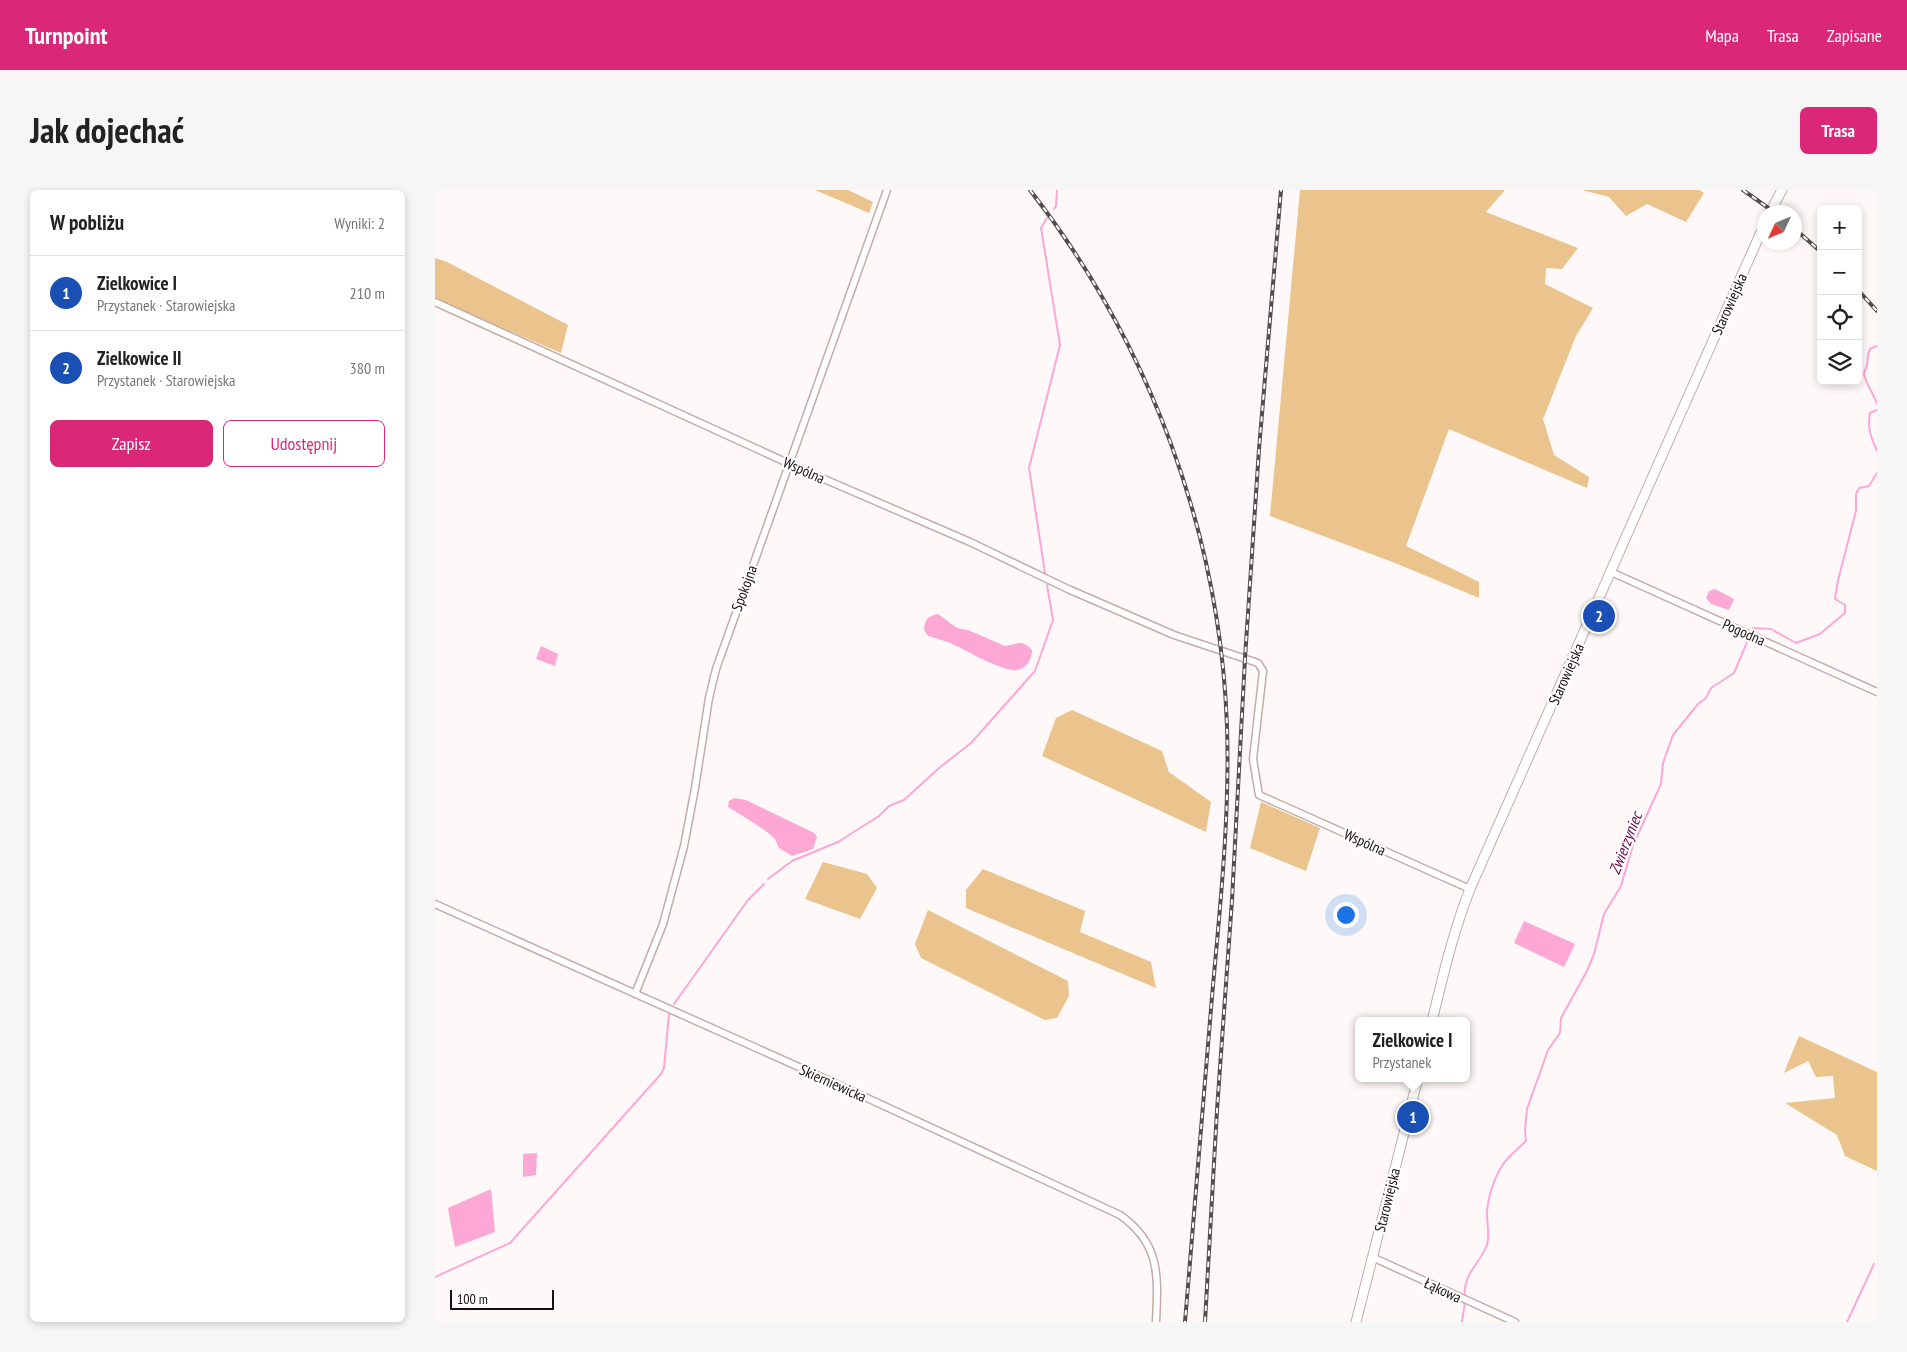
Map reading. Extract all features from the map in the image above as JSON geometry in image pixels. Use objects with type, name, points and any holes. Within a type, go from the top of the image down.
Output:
[{"type":"street","name":"Spokojna","points":[[635,994],[663,924],[684,846],[709,698],[716,669],[887,190]]},
{"type":"street","points":[[1774,205],[1782,190]]},
{"type":"street","name":"Starowiejska","points":[[1433,1017],[1450,948],[1470,888],[1757,239]]},
{"type":"street","name":"Wspólna","points":[[435,302],[789,463],[970,542],[1068,589],[1175,635],[1256,662],[1261,665],[1263,671],[1253,759],[1259,794],[1470,888]]},
{"type":"street","name":"Pogodna","points":[[1611,572],[1877,692]]},
{"type":"street","name":"Skierniewicka","points":[[435,904],[830,1081],[1120,1215],[1134,1225],[1146,1239],[1157,1266],[1156,1322]]},
{"type":"street","name":"Starowiejska","points":[[1356,1322],[1417,1082]]},
{"type":"street","name":"Łąkowa","points":[[1372,1258],[1515,1322]]},
{"type":"shaded area","points":[[815,190],[848,190],[873,202],[869,213]]},
{"type":"shaded area","points":[[1300,190],[1505,190],[1486,212],[1578,248],[1562,269],[1546,268],[1545,284],[1593,308],[1576,336],[1543,419],[1554,455],[1589,477],[1587,488],[1449,429],[1406,546],[1479,582],[1479,598],[1395,563],[1270,516]]},
{"type":"shaded area","points":[[1582,190],[1699,190],[1704,193],[1686,222],[1647,204],[1626,216],[1609,197]]},
{"type":"shaded area","points":[[435,258],[447,262],[568,325],[561,353],[435,299]]},
{"type":"shaded area","points":[[1715,589],[1734,599],[1729,610],[1711,604],[1706,598],[1709,591]]},
{"type":"shaded area","points":[[938,614],[957,628],[968,630],[1005,646],[1025,644],[1032,650],[1030,660],[1024,667],[1011,670],[950,643],[928,636],[924,630],[926,621],[929,617]]},
{"type":"shaded area","points":[[541,646],[558,654],[555,666],[536,659]]},
{"type":"shaded area","points":[[1072,710],[1162,751],[1169,772],[1211,802],[1206,832],[1042,756],[1056,718]]},
{"type":"shaded area","points":[[734,798],[746,800],[814,833],[817,837],[813,849],[792,856],[779,848],[775,839],[767,832],[728,807],[729,801]]},
{"type":"shaded area","points":[[1261,802],[1320,828],[1306,871],[1250,848]]},
{"type":"shaded area","points":[[823,862],[867,874],[877,888],[860,919],[805,899]]},
{"type":"shaded area","points":[[983,869],[1085,911],[1080,932],[1151,962],[1156,988],[966,908],[966,890]]},
{"type":"shaded area","points":[[928,910],[1068,981],[1069,996],[1057,1018],[1045,1020],[921,958],[915,944]]},
{"type":"shaded area","points":[[1524,921],[1575,944],[1564,967],[1514,943]]},
{"type":"shaded area","points":[[1799,1036],[1877,1072],[1877,1171],[1845,1156],[1837,1135],[1785,1103],[1835,1098],[1833,1076],[1816,1077],[1808,1061],[1784,1073]]},
{"type":"shaded area","points":[[537,1153],[536,1175],[523,1177],[523,1154]]},
{"type":"shaded area","points":[[491,1189],[495,1232],[455,1247],[448,1208]]},
{"type":"waterway","points":[[1054,209],[1056,206],[1057,190]]},
{"type":"waterway","points":[[1045,573],[1029,468],[1060,345],[1041,228],[1047,218]]},
{"type":"waterway","name":"Zwierzyniec","points":[[1877,346],[1870,349],[1864,373],[1877,404]]},
{"type":"waterway","name":"Zwierzyniec","points":[[1877,410],[1870,413],[1869,423],[1871,437],[1877,451]]},
{"type":"waterway","name":"Zwierzyniec","points":[[1465,1297],[1466,1282],[1487,1245],[1487,1208],[1494,1183],[1504,1163],[1526,1141],[1527,1109],[1548,1050],[1560,1033],[1561,1018],[1587,971],[1594,954],[1604,914],[1621,886],[1633,845],[1661,784],[1663,763],[1673,735],[1698,704],[1706,698],[1711,688],[1734,673],[1753,628],[1771,629],[1796,643],[1820,634],[1845,613],[1845,605],[1835,599],[1856,511],[1856,494],[1859,488],[1869,486],[1877,473]]},
{"type":"waterway","points":[[768,879],[792,861],[838,842],[879,816],[889,806],[904,800],[939,768],[971,743],[1035,671],[1053,620],[1047,585]]},
{"type":"waterway","points":[[674,1004],[748,900],[764,884]]},
{"type":"waterway","points":[[435,1277],[510,1243],[661,1074],[664,1068],[669,1014]]},
{"type":"waterway","points":[[1847,1322],[1874,1264]]},
{"type":"waterway","name":"Zwierzyniec","points":[[1462,1322],[1465,1302]]},
{"type":"railway","points":[[1030,190],[1072,249],[1110,311],[1143,376],[1171,443],[1193,511],[1210,582],[1221,654],[1228,760],[1226,828],[1185,1322]]},
{"type":"railway","points":[[1205,1322],[1259,449],[1281,190]]},
{"type":"railway","points":[[1743,190],[1764,205]]},
{"type":"railway","points":[[1802,235],[1819,250]]},
{"type":"railway","points":[[1862,294],[1877,311]]},
{"type":"place","name":"Zielkowice II","points":[[1599,616]]},
{"type":"place","name":"Zielkowice I","points":[[1413,1117]]}]
